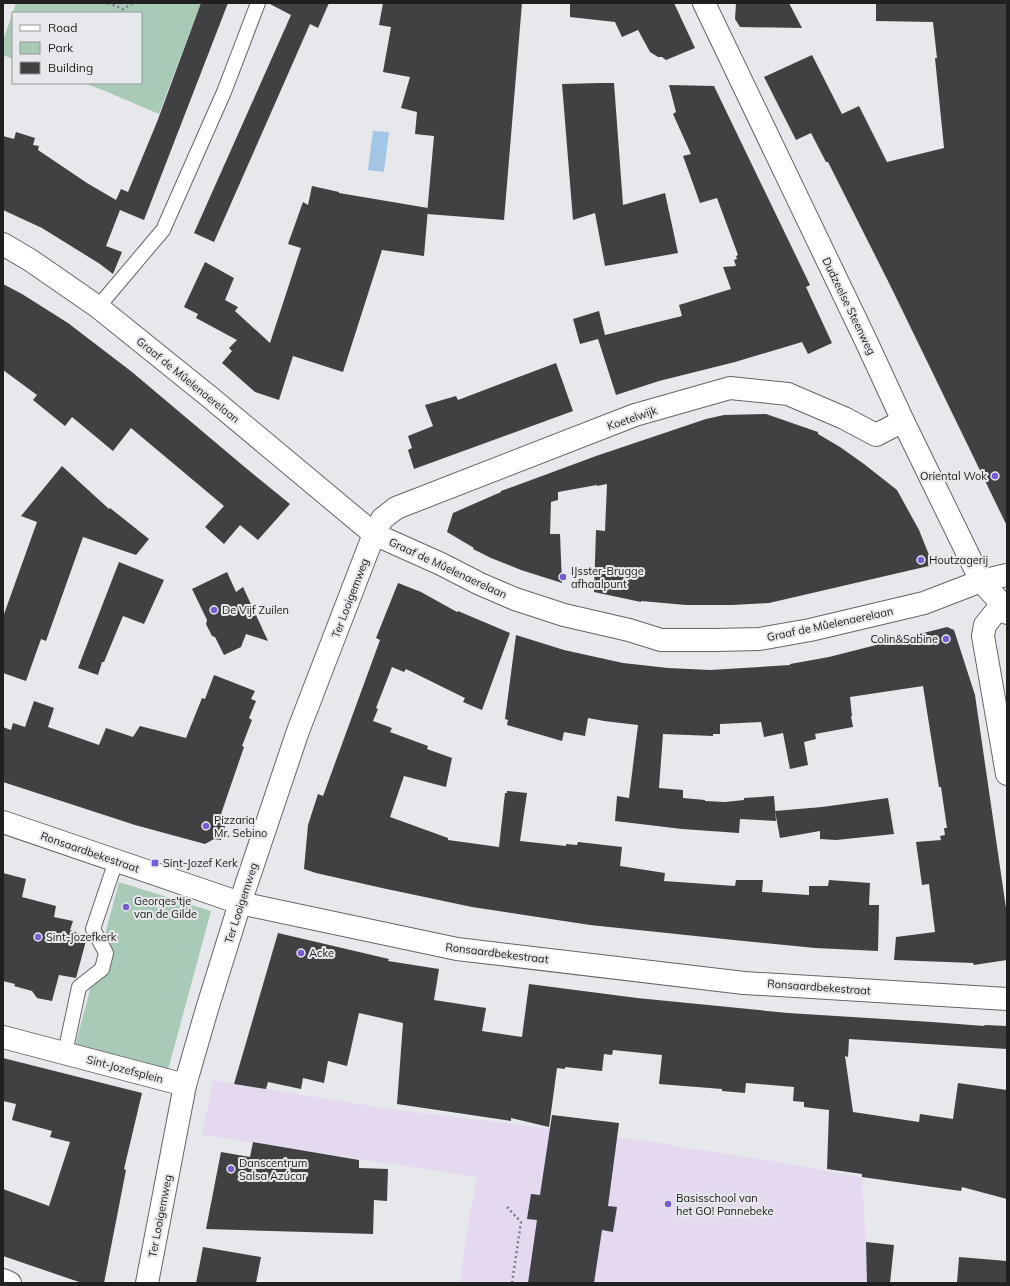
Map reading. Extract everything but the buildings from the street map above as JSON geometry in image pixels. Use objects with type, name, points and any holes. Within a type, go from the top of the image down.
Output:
[{"type":"street","name":"Dudzeelse Steenweg","points":[[704,3],[981,581],[1005,603],[985,625],[983,636],[1007,774]]},
{"type":"street","name":"Graaf de Mûelenaerelaan","points":[[3,244],[30,260],[98,307],[211,398],[374,534],[515,599],[564,615],[628,630],[661,640],[759,639],[810,630],[924,603],[981,581],[1007,575]]},
{"type":"street","name":"Koetelwijk","points":[[374,534],[382,519],[396,508],[635,415],[730,388],[788,394],[844,418],[876,435],[903,421]]},
{"type":"street","name":"Ter Looigemweg","points":[[147,1283],[185,1085],[207,1009],[240,903],[298,731],[374,534]]},
{"type":"street","name":"Ronsaardbekestraat","points":[[3,822],[240,903],[456,949],[744,983],[1007,999]]},
{"type":"street","name":"Sint-Jozefsplein","points":[[3,1037],[185,1085]]},
{"type":"street","points":[[3,1280],[10,1283]]},
{"type":"lane","points":[[98,307],[163,230],[224,92],[258,3]]},
{"type":"lane","points":[[66,1054],[79,988],[102,969],[106,953],[94,930],[116,861]]},
{"type":"path","points":[[108,3],[124,9],[133,3]]},
{"type":"path","points":[[508,1207],[521,1222],[512,1283]]},
{"type":"shaded area","name":"Basisschool van het GO! Pannebeke","points":[[213,1080],[397,1110],[668,1144],[686,1149],[703,1150],[779,1162],[862,1177],[867,1283],[460,1283],[467,1230],[477,1177],[202,1135]]},
{"type":"green space","points":[[16,3],[201,3],[159,114],[87,84],[142,84],[142,12],[13,12]]},
{"type":"green space","points":[[12,15],[12,59],[3,55],[3,41]]},
{"type":"green space","points":[[119,882],[211,911],[168,1070],[75,1046]]},
{"type":"water","points":[[373,131],[389,132],[384,172],[368,170]]},
{"type":"place","name":"Oriental Wok","points":[[995,476]]},
{"type":"place","name":"Houtzagerij","points":[[921,560]]},
{"type":"place","name":"IJsster-Brugge afhaalpunt","points":[[563,577]]},
{"type":"place","name":"De Vijf Zuilen","points":[[214,610]]},
{"type":"place","name":"Colin&Sabine","points":[[946,639]]},
{"type":"place","name":"Pizzaria Mr. Sebino","points":[[206,826]]},
{"type":"place","name":"Sint-Jozef Kerk","points":[[155,863]]},
{"type":"place","name":"Georges'tje van de Gilde","points":[[126,907]]},
{"type":"place","name":"Sint-Jozefkerk","points":[[38,937]]},
{"type":"place","name":"Acke","points":[[301,953]]},
{"type":"place","name":"Danscentrum Salsa Azúcar","points":[[231,1169]]},
{"type":"place","name":"Basisschool van het GO! Pannebeke","points":[[668,1204]]}]
